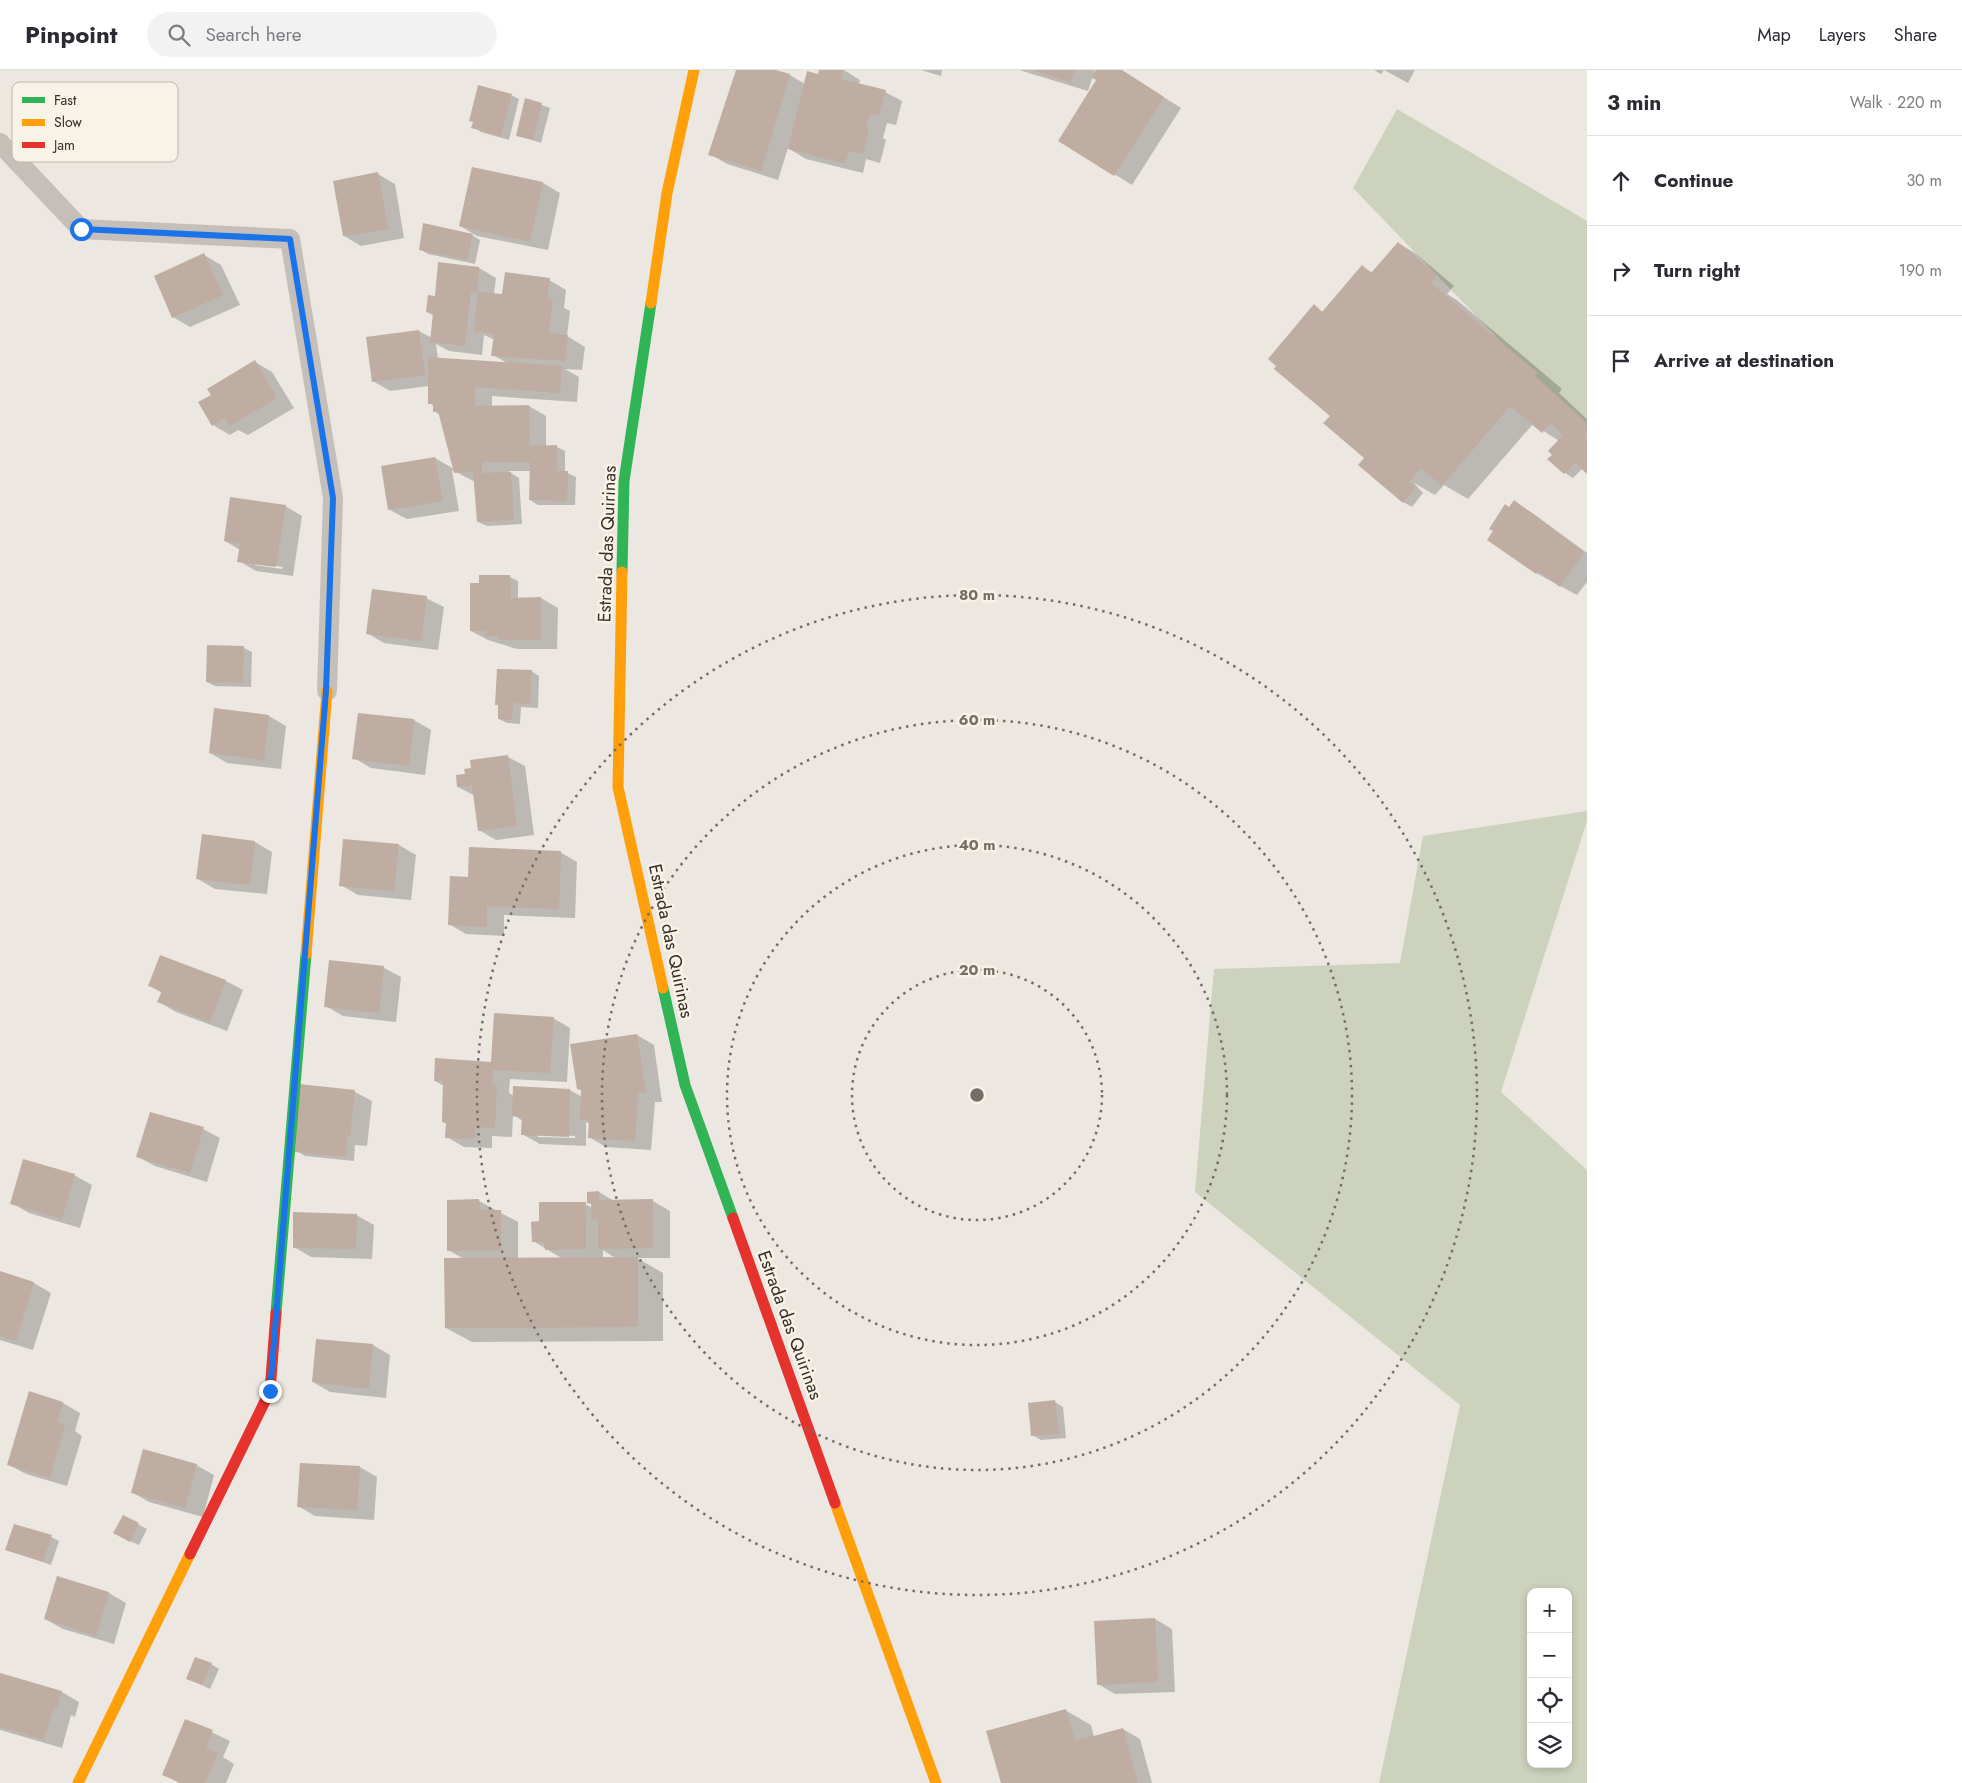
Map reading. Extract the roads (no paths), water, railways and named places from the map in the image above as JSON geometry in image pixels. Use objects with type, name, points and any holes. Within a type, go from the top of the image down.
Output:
[{"type":"street","name":"Estrada das Quirinas","points":[[694,70],[667,193],[624,481],[618,787],[684,1085],[936,1783]]},
{"type":"street","points":[[78,1783],[270,1391],[326,691]]},
{"type":"lane","points":[[0,143],[12,156]]},
{"type":"lane","points":[[18,162],[81,229],[290,239],[333,498],[326,691]]}]
